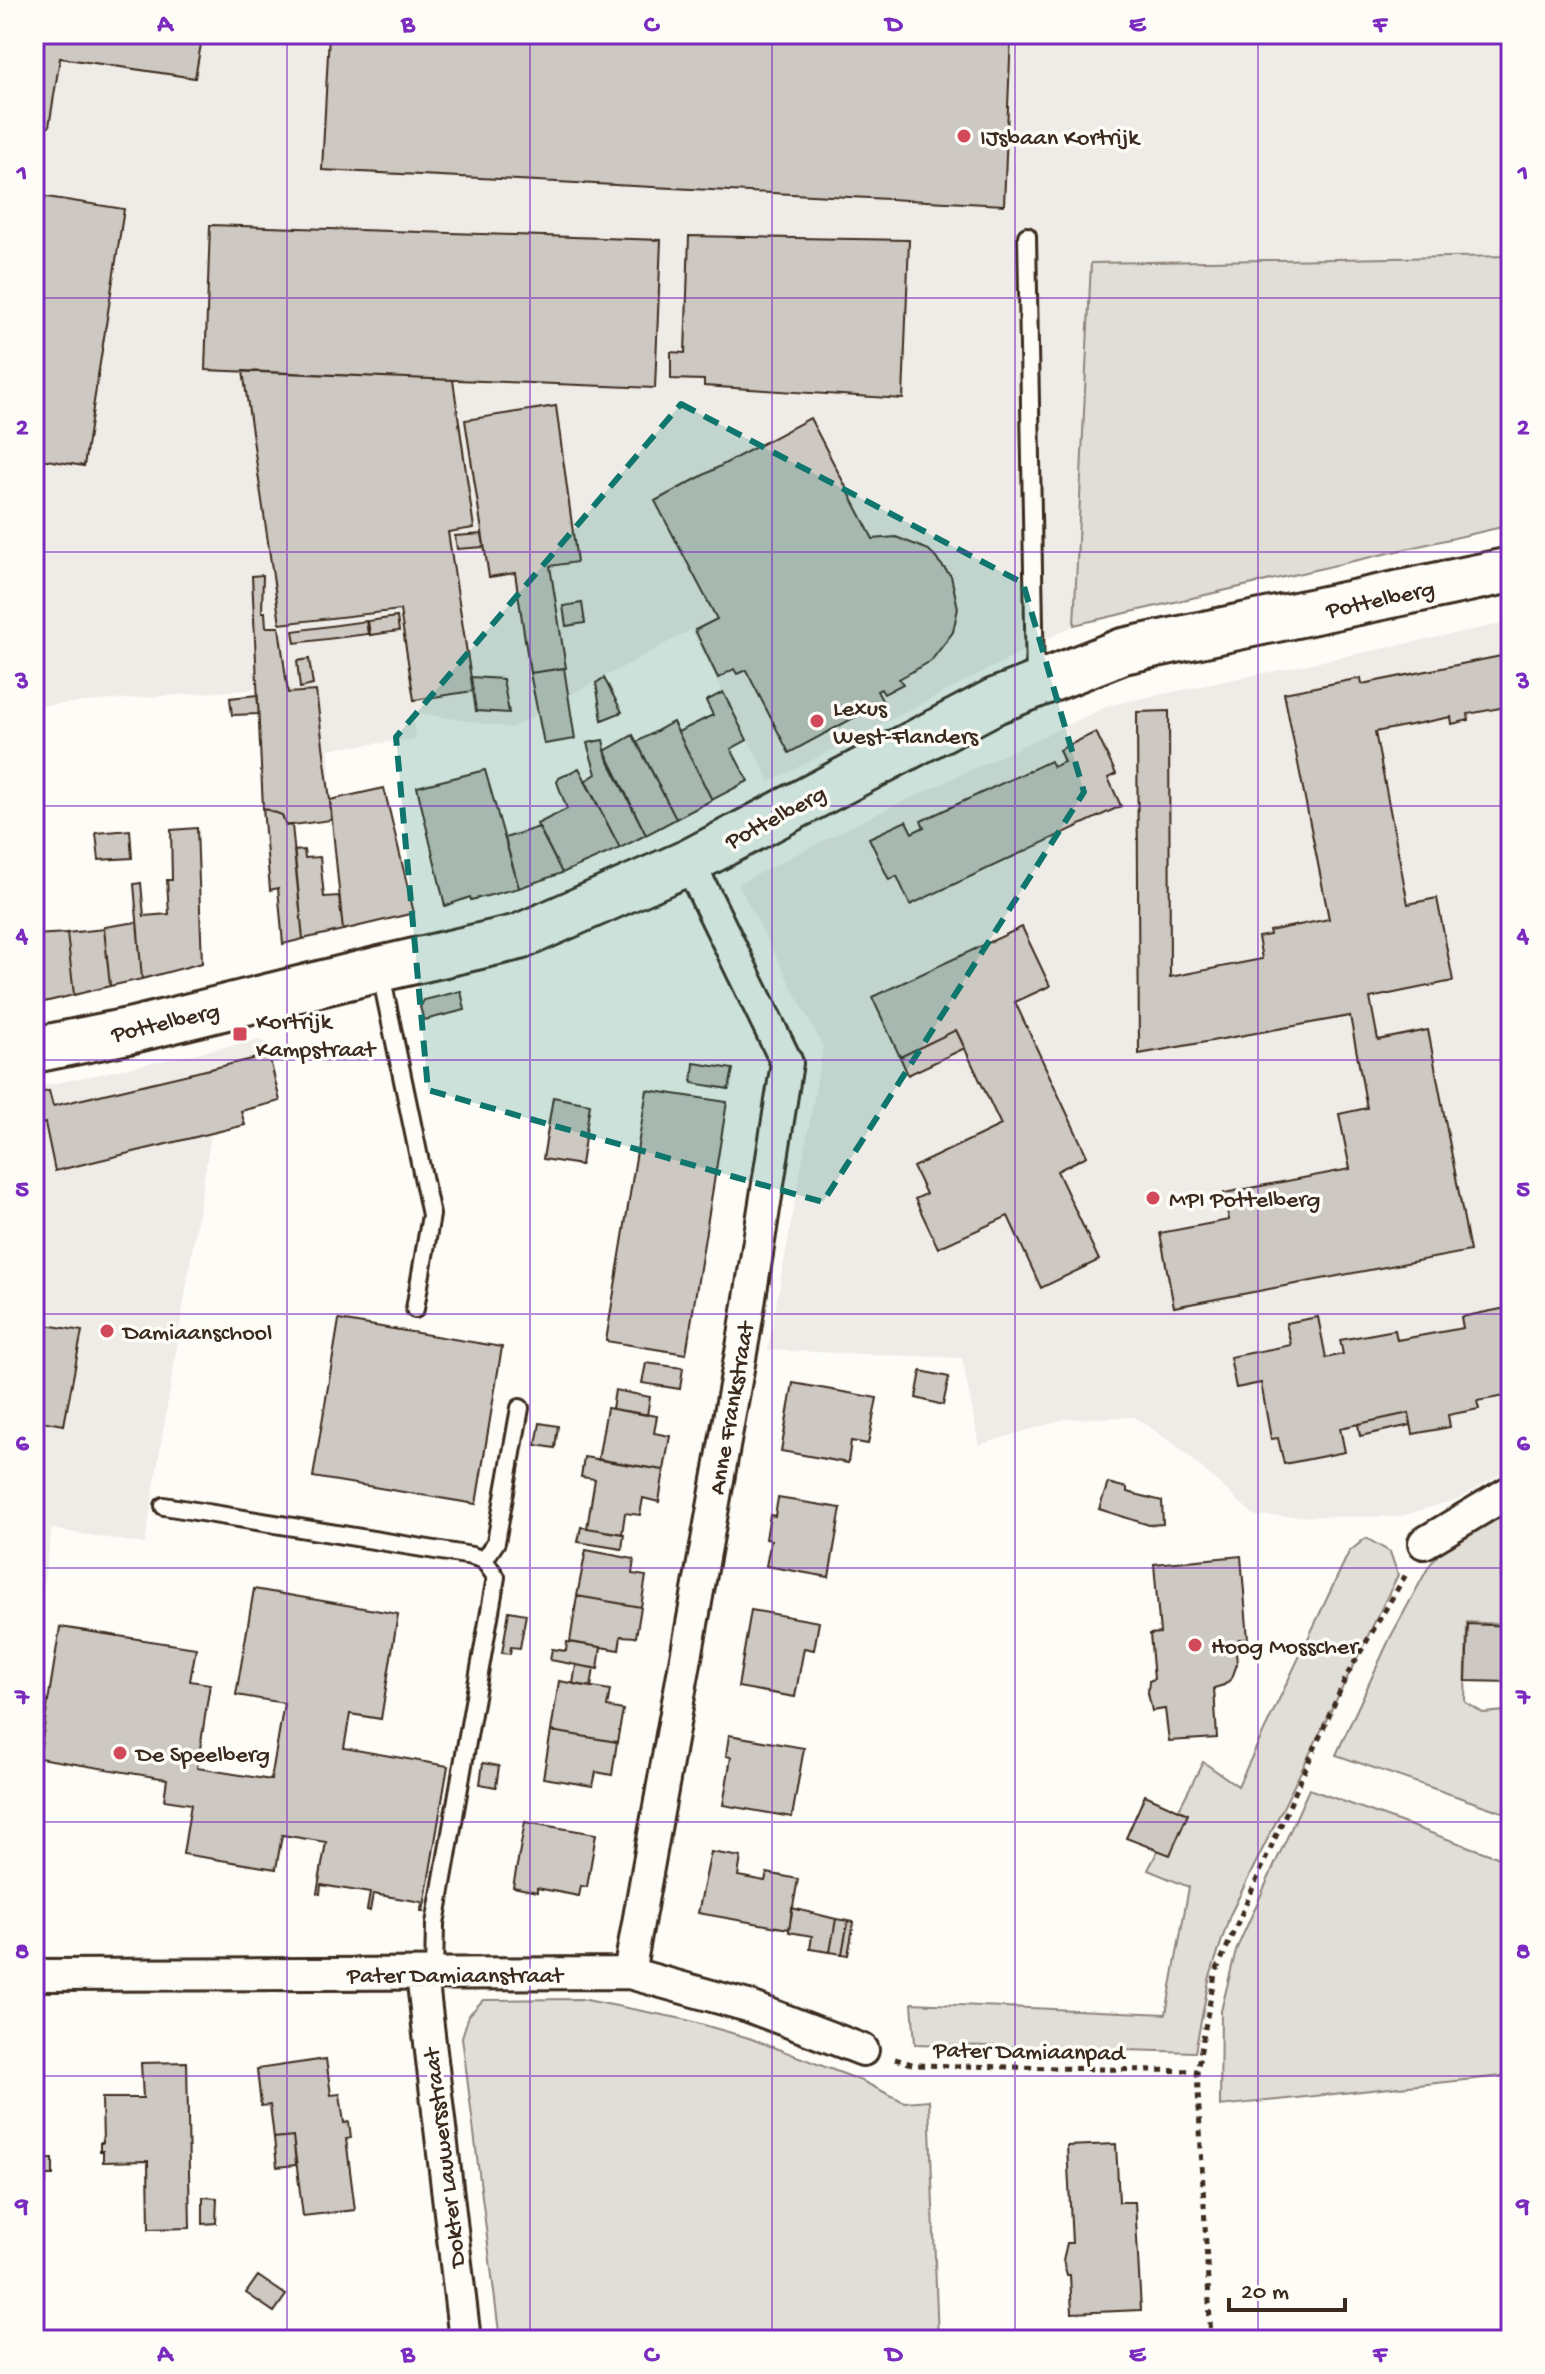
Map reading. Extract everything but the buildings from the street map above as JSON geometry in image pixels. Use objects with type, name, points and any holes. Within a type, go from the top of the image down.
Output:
[{"type":"main road","name":"Pottelberg","points":[[34,1050],[133,1030],[519,937],[689,862],[995,701],[1123,651],[1511,570]]},
{"type":"street","name":"Anne Frankstraat","points":[[629,1973],[744,1336],[787,1063],[689,862]]},
{"type":"street","points":[[1424,1543],[1511,1491]]},
{"type":"street","name":"Pater Damiaanstraat","points":[[34,1975],[629,1973],[748,2006],[863,2050]]},
{"type":"street","name":"Dokter Lauwersstraat","points":[[428,1975],[465,2340]]},
{"type":"lane","points":[[1027,236],[1036,684]]},
{"type":"lane","points":[[380,969],[431,1215],[415,1309]]},
{"type":"lane","points":[[484,1560],[496,1542],[520,1408]]},
{"type":"lane","points":[[164,1506],[472,1556],[484,1560],[496,1577],[428,1975]]},
{"type":"path","points":[[1211,2340],[1197,2071],[1215,1974],[1347,1675],[1424,1543]]},
{"type":"path","name":"Pater Damiaanpad","points":[[863,2050],[915,2065],[1197,2071]]},
{"type":"highlighted area","points":[[681,404],[1023,583],[1084,792],[823,1202],[428,1090],[396,737]]},
{"type":"shaded area","points":[[34,34],[1511,34],[1511,256],[1091,263],[1074,625],[770,782],[691,630],[569,696],[575,739],[544,744],[538,714],[511,728],[412,712],[416,739],[329,749],[331,820],[286,826],[259,714],[257,689],[34,706]]},
{"type":"shaded area","points":[[1511,256],[1511,525],[1074,625],[1091,263]]},
{"type":"shaded area","name":"MPI Pottelberg","points":[[1511,622],[1511,1468],[1458,1499],[1398,1517],[1255,1516],[1176,1445],[1134,1417],[1065,1419],[979,1445],[962,1358],[768,1350],[823,1047],[738,884],[870,817],[1110,705]]},
{"type":"shaded area","name":"Damiaanschool","points":[[258,1040],[267,1043],[280,1101],[242,1111],[245,1125],[211,1134],[145,1544],[52,1529],[34,1645],[34,1088]]},
{"type":"shaded area","points":[[1511,1510],[1511,1571],[1504,1572],[1501,1624],[1467,1622],[1465,1702],[1483,1713],[1505,1711],[1506,1698],[1511,1699],[1511,1815],[1336,1755],[1390,1638],[1429,1566],[1441,1551]]},
{"type":"shaded area","points":[[1366,1538],[1390,1552],[1398,1575],[1230,1915],[1209,1980],[1195,2052],[915,2044],[912,2003],[1166,2014],[1189,1887],[1148,1870],[1203,1762],[1238,1786],[1349,1552]]},
{"type":"shaded area","points":[[1309,1789],[1511,1862],[1511,2075],[1220,2106],[1221,2011],[1236,1950]]},
{"type":"shaded area","points":[[581,1999],[683,2019],[749,2038],[862,2081],[904,2102],[929,2100],[938,2340],[500,2340],[462,2037],[469,2015],[483,2000]]},
{"type":"place","name":"IJsbaan Kortrijk","points":[[964,136]]},
{"type":"place","name":"Lexus West-Flanders","points":[[817,721]]},
{"type":"place","name":"Kortrijk Kampstraat","points":[[240,1034]]},
{"type":"place","name":"MPI Pottelberg","points":[[1153,1198]]},
{"type":"place","name":"Damiaanschool","points":[[107,1331]]},
{"type":"place","name":"Hoog Mosscher","points":[[1195,1645]]},
{"type":"place","name":"De Speelberg","points":[[120,1753]]}]
